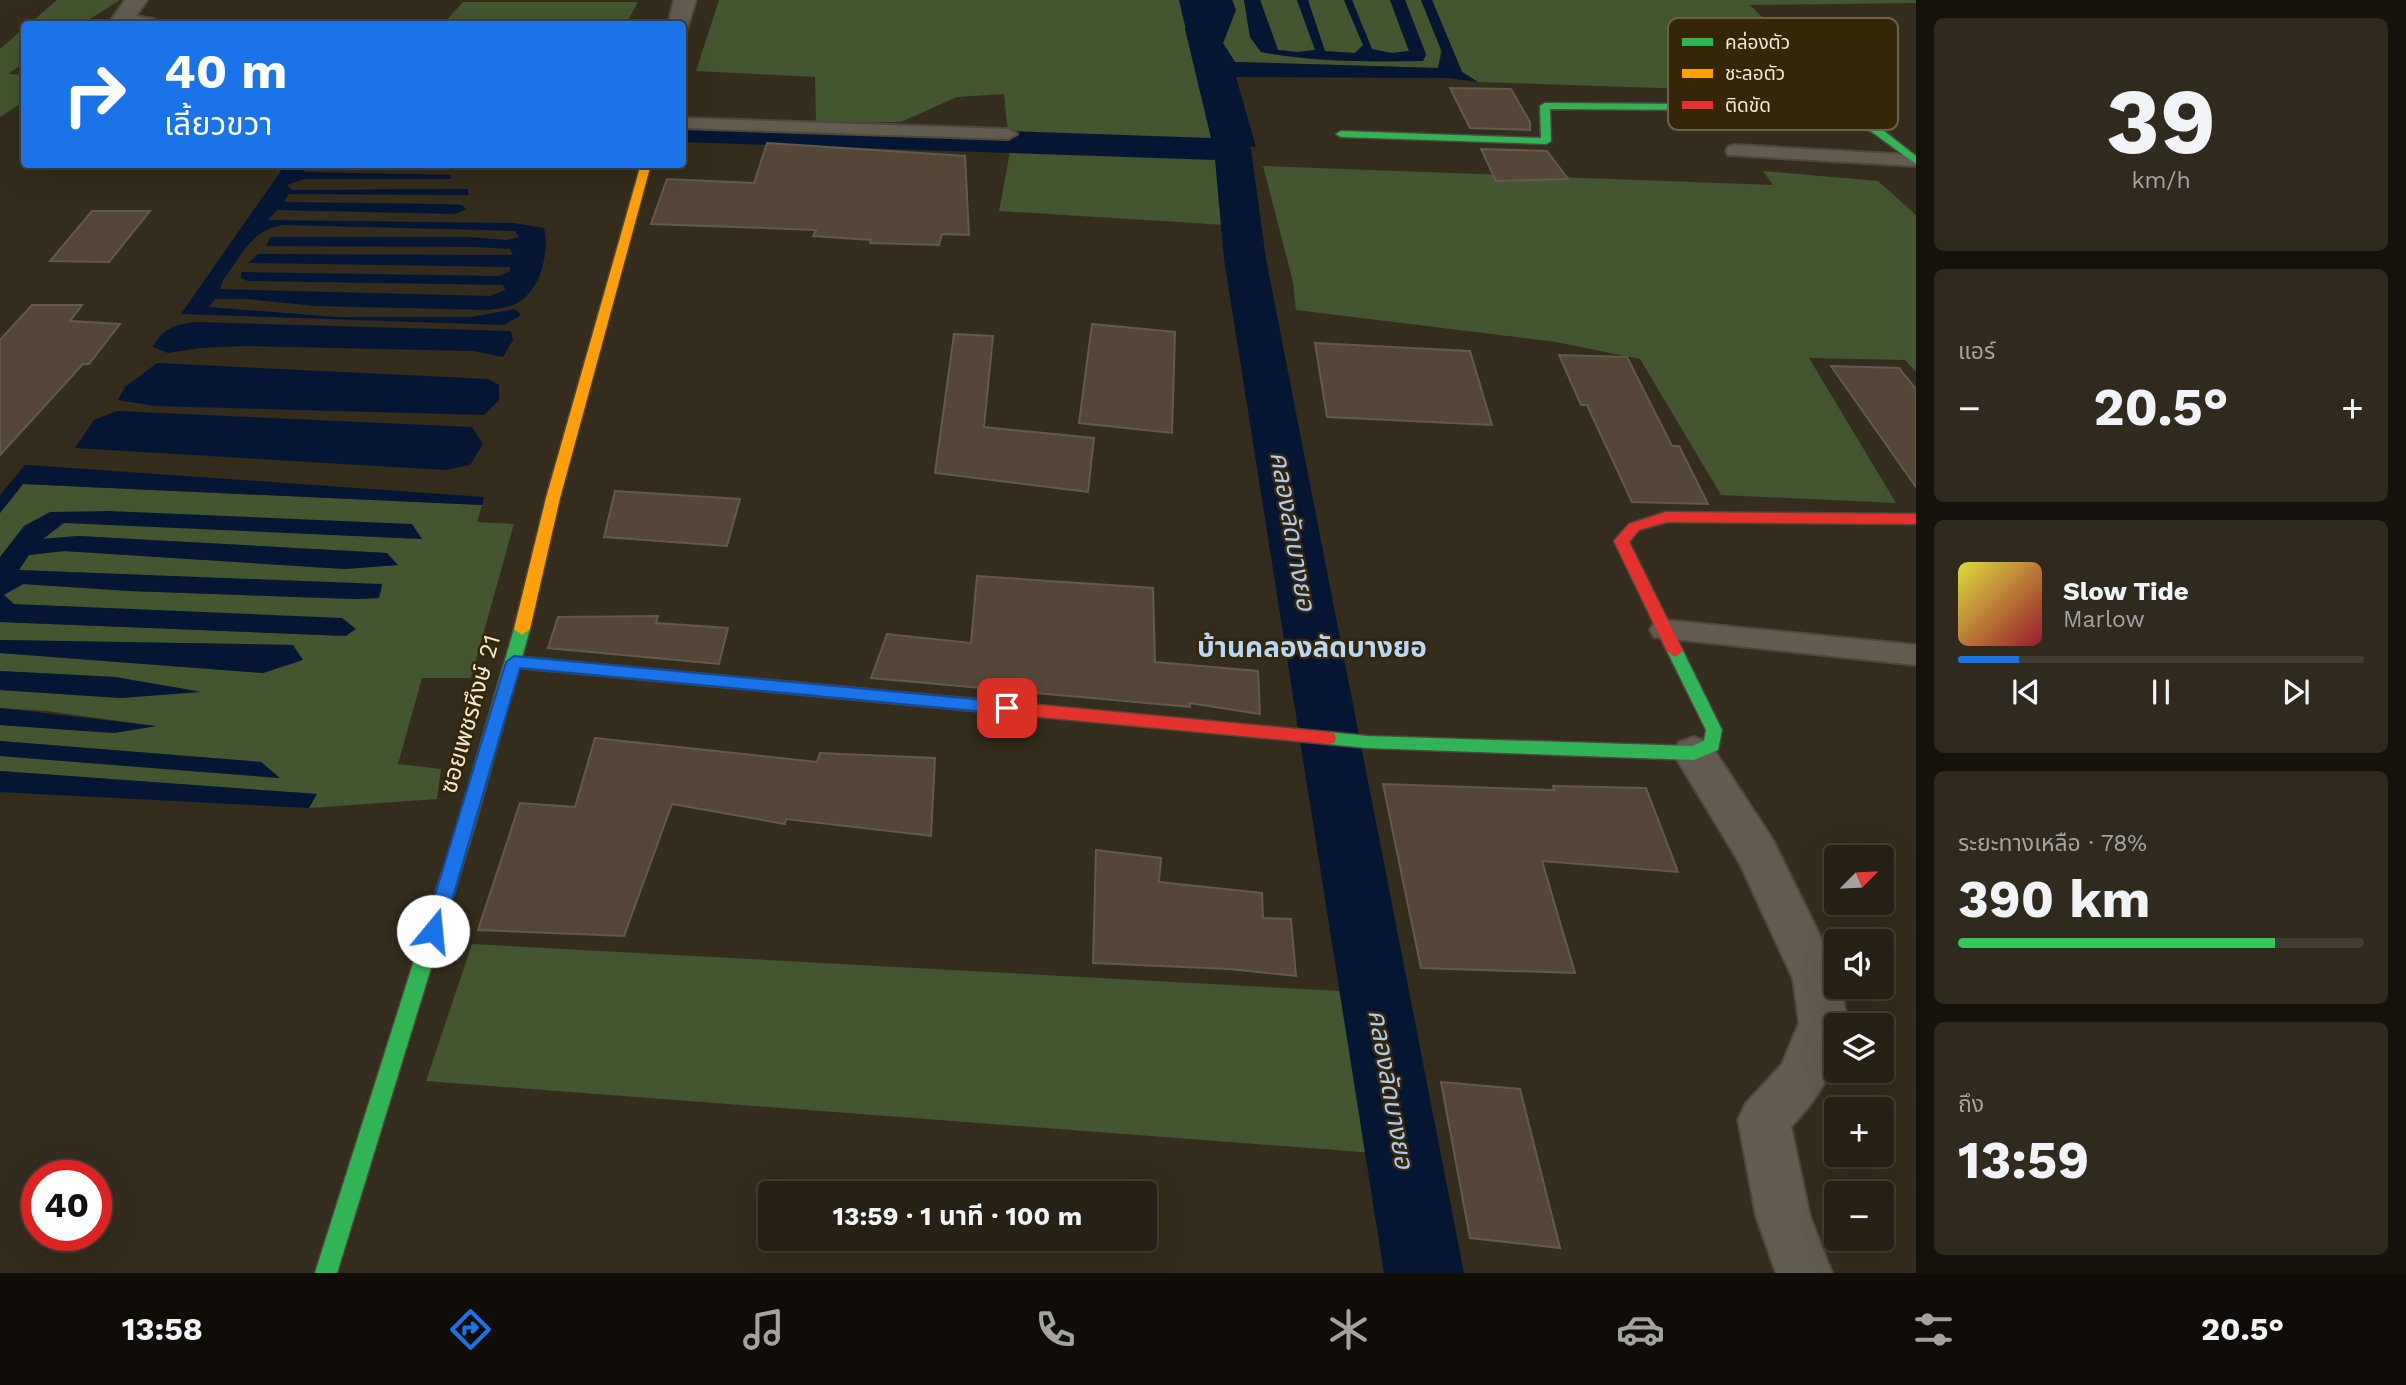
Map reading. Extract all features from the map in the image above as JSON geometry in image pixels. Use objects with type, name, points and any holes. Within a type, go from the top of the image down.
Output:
[{"type":"street","points":[[128,21],[122,20],[136,0]]},
{"type":"street","points":[[680,21],[685,0]]},
{"type":"street","points":[[1341,134],[1546,141],[1545,106],[1668,108]]},
{"type":"street","points":[[1876,130],[1916,161]]},
{"type":"street","name":"ซอยเพชรหึงษ์ 21","points":[[326,1273],[514,662],[553,498],[645,168]]},
{"type":"street","points":[[514,662],[1353,740],[1694,752],[1712,745],[1714,730],[1621,541],[1627,531],[1645,522],[1666,517],[1916,519]]},
{"type":"street","points":[[1694,752],[1757,853],[1816,979],[1823,1023],[1801,1079],[1763,1121],[1783,1216],[1804,1273]]},
{"type":"lane","points":[[686,123],[1008,134]]},
{"type":"lane","points":[[1735,151],[1916,161]]},
{"type":"lane","points":[[1664,630],[1916,655]]},
{"type":"green space","points":[[57,0],[120,0],[87,21],[32,21]]},
{"type":"green space","points":[[719,0],[1179,0],[1212,139],[1225,225],[999,211],[1010,152],[1004,94],[957,97],[901,122],[816,123],[815,77],[696,71]]},
{"type":"green space","points":[[1232,0],[1244,0],[1250,37],[1261,52],[1302,58],[1365,61],[1426,54],[1405,0],[1421,0],[1441,50],[1438,68],[1235,62],[1223,43],[1236,10]]},
{"type":"green space","points":[[1260,0],[1297,0],[1316,50],[1278,50]]},
{"type":"green space","points":[[1308,0],[1344,0],[1363,45],[1355,53],[1325,52]]},
{"type":"green space","points":[[1352,0],[1390,0],[1409,51],[1392,53],[1372,50]]},
{"type":"green space","points":[[1432,0],[1916,0],[1916,3],[1750,5],[1763,18],[1668,18],[1668,88],[1478,82],[1462,72]]},
{"type":"green space","points":[[463,2],[638,2],[628,21],[446,21]]},
{"type":"green space","points":[[21,31],[21,65],[8,74],[21,75],[21,103],[0,117],[0,49]]},
{"type":"green space","points":[[1263,166],[1773,185],[1763,171],[1878,181],[1916,215],[1916,372],[1905,360],[1809,358],[1896,503],[1721,495],[1640,359],[1556,342],[1296,310],[1293,282]]},
{"type":"green space","points":[[23,484],[482,505],[477,522],[514,524],[471,678],[422,678],[398,764],[441,769],[437,799],[309,808],[316,794],[0,771],[0,756],[278,778],[261,762],[0,741],[0,725],[114,733],[154,726],[47,711],[0,708],[0,690],[121,698],[197,691],[115,677],[0,671],[0,653],[263,673],[293,645],[0,640],[0,622],[346,636],[14,604],[3,595],[23,584],[130,591],[355,599],[379,598],[382,585],[19,570],[29,555],[64,551],[345,569],[397,565],[386,553],[78,536],[42,539],[64,522],[422,539],[50,512],[0,557],[0,513]]},
{"type":"green space","points":[[472,944],[1339,991],[1374,1153],[426,1081]]},
{"type":"water","points":[[1179,0],[1232,0],[1236,10],[1223,43],[1235,62],[1438,68],[1442,52],[1421,0],[1432,0],[1462,72],[1478,82],[1448,78],[1236,77],[1256,147],[1213,143]]},
{"type":"water","points":[[1244,0],[1260,0],[1278,50],[1315,50],[1297,0],[1308,0],[1325,51],[1355,53],[1363,45],[1344,0],[1352,0],[1372,49],[1392,53],[1409,51],[1390,0],[1405,0],[1426,55],[1423,61],[1362,61],[1321,60],[1261,52],[1250,37]]},
{"type":"water","points":[[283,168],[306,168],[304,172],[450,175],[451,179],[304,179],[287,185],[292,190],[467,189],[469,195],[289,194],[284,202],[443,204],[462,205],[466,209],[455,214],[277,210],[268,220],[514,223],[544,228],[546,248],[537,281],[524,299],[515,304],[488,310],[315,306],[247,299],[215,299],[209,307],[337,317],[471,317],[515,309],[521,315],[504,325],[181,314]],"holes":[[[284,225],[515,231],[519,237],[507,240],[468,237],[271,237],[266,246],[476,247],[510,249],[513,255],[258,254],[248,263],[510,267],[510,271],[499,276],[241,272],[241,278],[248,281],[503,285],[505,290],[490,296],[220,289],[223,280],[248,245],[264,232]]]},
{"type":"water","points":[[197,322],[511,331],[513,340],[503,357],[473,351],[242,346],[168,353],[153,347],[161,335],[171,328]]},
{"type":"water","points":[[157,363],[488,379],[499,385],[499,400],[484,415],[155,406],[118,400],[125,387]]},
{"type":"water","points":[[117,411],[472,427],[483,444],[470,465],[445,470],[75,448],[94,420]]},
{"type":"water","points":[[25,465],[484,497],[482,505],[23,484],[0,513],[0,495]]},
{"type":"water","points":[[109,511],[412,524],[422,539],[64,523],[43,539],[78,536],[387,553],[398,565],[345,569],[64,551],[29,555],[19,570],[382,584],[379,598],[355,599],[130,591],[23,584],[4,595],[14,604],[342,618],[356,629],[346,636],[0,622],[0,557],[24,526],[50,512]]},
{"type":"water","points":[[0,640],[293,645],[303,660],[263,673],[0,653]]},
{"type":"water","points":[[0,671],[115,677],[201,692],[121,698],[0,690]]},
{"type":"water","points":[[0,708],[157,726],[114,733],[0,725]]},
{"type":"water","points":[[0,741],[261,762],[280,778],[0,756]]},
{"type":"water","points":[[0,771],[317,794],[309,808],[0,792]]},
{"type":"building","points":[[1450,88],[1511,89],[1530,122],[1530,130],[1470,128]]},
{"type":"building","points":[[767,143],[965,156],[969,235],[942,234],[939,245],[870,243],[871,240],[813,236],[816,230],[651,224],[667,179],[754,183]]},
{"type":"building","points":[[1481,149],[1547,151],[1568,179],[1496,181]]},
{"type":"building","points":[[92,211],[150,211],[109,262],[50,261]]},
{"type":"building","points":[[32,305],[82,305],[70,321],[120,324],[89,364],[83,364],[0,455],[0,340]]},
{"type":"building","points":[[1092,324],[1175,332],[1172,433],[1079,423]]},
{"type":"building","points":[[954,334],[993,336],[984,427],[1094,438],[1088,492],[935,473]]},
{"type":"building","points":[[1315,343],[1470,351],[1492,425],[1327,417]]},
{"type":"building","points":[[1559,355],[1627,357],[1672,446],[1679,446],[1708,504],[1632,502],[1587,405],[1581,405]]},
{"type":"building","points":[[1831,366],[1899,368],[1916,389],[1916,487]]},
{"type":"building","points":[[615,491],[740,499],[727,546],[604,537]]},
{"type":"building","points":[[977,576],[1153,588],[1155,662],[1258,671],[1260,714],[1189,703],[1190,707],[871,678],[887,634],[971,643]]},
{"type":"building","points":[[658,616],[656,623],[728,628],[719,664],[548,648],[558,617]]},
{"type":"building","points":[[595,738],[817,762],[820,753],[935,758],[931,836],[786,819],[785,824],[672,804],[624,936],[478,930],[520,803],[575,807]]},
{"type":"building","points":[[1383,784],[1554,790],[1553,786],[1646,788],[1678,872],[1542,861],[1575,973],[1421,968]]},
{"type":"building","points":[[1096,850],[1161,858],[1159,882],[1262,893],[1263,918],[1291,919],[1296,976],[1229,969],[1093,963]]},
{"type":"building","points":[[1441,1082],[1520,1089],[1560,1248],[1470,1238]]},
{"type":"waterway","name":"คลองลัดบางยอ","points":[[1199,0],[1207,12],[1201,29],[1232,150]]},
{"type":"waterway","points":[[686,131],[1232,150]]},
{"type":"waterway","name":"คลองลัดบางยอ","points":[[1232,150],[1245,259],[1424,1273]]},
{"type":"traffic: fast","points":[[1341,134],[1546,141],[1545,106],[1668,107]]},
{"type":"traffic: fast","points":[[1876,130],[1916,161]]},
{"type":"traffic: fast","points":[[326,1273],[466,825],[522,629]]},
{"type":"traffic: fast","points":[[1328,738],[1367,742],[1694,753],[1712,745],[1714,730],[1675,651]]},
{"type":"traffic: fast","points":[[514,662],[996,707]]},
{"type":"traffic: slow","points":[[522,629],[553,498],[645,168]]},
{"type":"traffic: jam","points":[[1675,651],[1621,541],[1634,527],[1666,517],[1916,519]]},
{"type":"traffic: jam","points":[[996,707],[1328,738]]},
{"type":"district","name":"บ้านคลองลัดบางยอ","points":[[1312,647]]},
{"type":"route","points":[[433,931],[514,662],[1007,708]]}]
